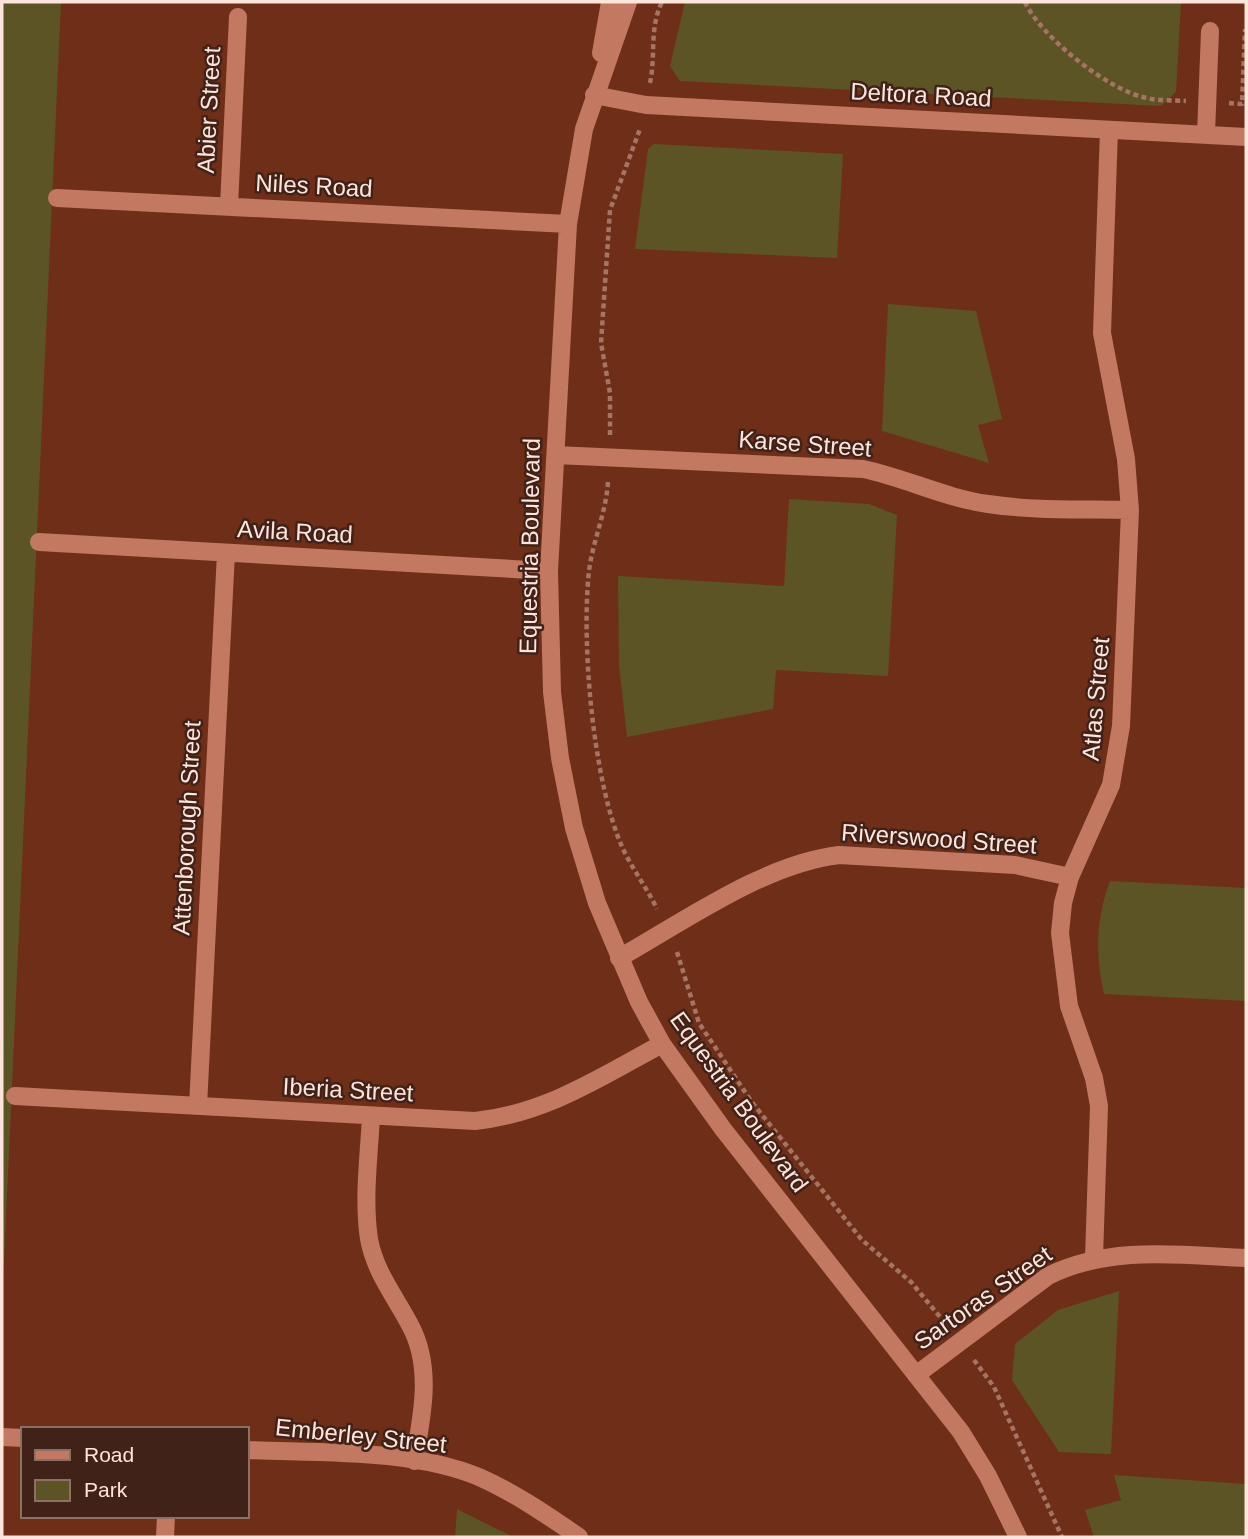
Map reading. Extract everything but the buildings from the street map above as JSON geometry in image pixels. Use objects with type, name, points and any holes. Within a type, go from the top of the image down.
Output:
[{"type":"street","name":"Equestria Boulevard","points":[[610,2],[594,95],[576,164],[568,224],[549,571],[552,692],[560,758],[575,828],[597,903],[619,958],[662,1044],[723,1129],[961,1432],[988,1476],[1018,1537]]},
{"type":"street","name":"Equestria Boulevard","points":[[594,95],[628,2]]},
{"type":"street","name":"Abier Street","points":[[229,206],[238,16]]},
{"type":"street","points":[[1206,134],[1210,31]]},
{"type":"street","name":"Deltora Road","points":[[594,95],[646,105],[1246,137]]},
{"type":"street","name":"Atlas Street","points":[[1094,1258],[1099,1106],[1094,1078],[1069,1006],[1063,972],[1062,915],[1070,877],[1103,805],[1117,762],[1130,510],[1126,459],[1102,321],[1109,130]]},
{"type":"street","name":"Niles Road","points":[[57,198],[568,224]]},
{"type":"street","name":"Karse Street","points":[[556,455],[863,469],[890,475],[954,497],[989,504],[1130,510]]},
{"type":"street","name":"Avila Road","points":[[39,542],[549,571]]},
{"type":"street","name":"Attenborough Street","points":[[198,1106],[226,553]]},
{"type":"street","name":"Riverswood Street","points":[[619,958],[771,873],[821,857],[839,855],[1015,865],[1070,877]]},
{"type":"street","name":"Iberia Street","points":[[15,1096],[475,1121],[530,1112],[554,1103],[662,1044]]},
{"type":"street","points":[[371,1116],[367,1204],[369,1239],[385,1283],[419,1344],[423,1365],[424,1391],[414,1461]]},
{"type":"street","name":"Sartoras Street","points":[[915,1376],[1048,1276],[1070,1265],[1124,1254],[1246,1258]]},
{"type":"street","points":[[2,1437],[21,1438]]},
{"type":"street","name":"Emberley Street","points":[[248,1450],[414,1461],[477,1477],[537,1508],[579,1537]]},
{"type":"street","points":[[164,1537],[166,1518]]},
{"type":"path","points":[[662,2],[652,27],[654,63],[646,105],[610,210],[601,343],[610,393],[609,456],[605,512],[589,571],[592,710],[615,826],[624,850],[648,889],[687,977],[699,1023],[751,1101],[862,1240],[911,1282],[994,1387],[1062,1537]]},
{"type":"path","points":[[1026,2],[1037,22],[1075,56],[1117,85],[1146,98],[1242,104],[1245,29]]},
{"type":"green space","points":[[2,2],[61,2],[2,1306]]},
{"type":"green space","points":[[685,2],[1181,2],[1176,92],[1161,106],[680,81],[670,66]]},
{"type":"green space","points":[[654,144],[843,154],[837,258],[635,249],[648,149]]},
{"type":"green space","points":[[888,304],[976,311],[1002,419],[978,425],[989,463],[882,431]]},
{"type":"green space","points":[[789,499],[869,504],[897,515],[888,676],[776,670],[773,709],[627,737],[619,665],[618,576],[784,586]]},
{"type":"green space","points":[[1110,881],[1246,888],[1246,1001],[1104,994],[1098,937]]},
{"type":"green space","points":[[1119,1291],[1111,1454],[1059,1452],[1012,1380],[1015,1344],[1058,1310]]},
{"type":"green space","points":[[1114,1475],[1246,1484],[1246,1537],[1094,1537],[1085,1510],[1121,1500]]},
{"type":"green space","points":[[457,1509],[513,1537],[455,1537]]}]
